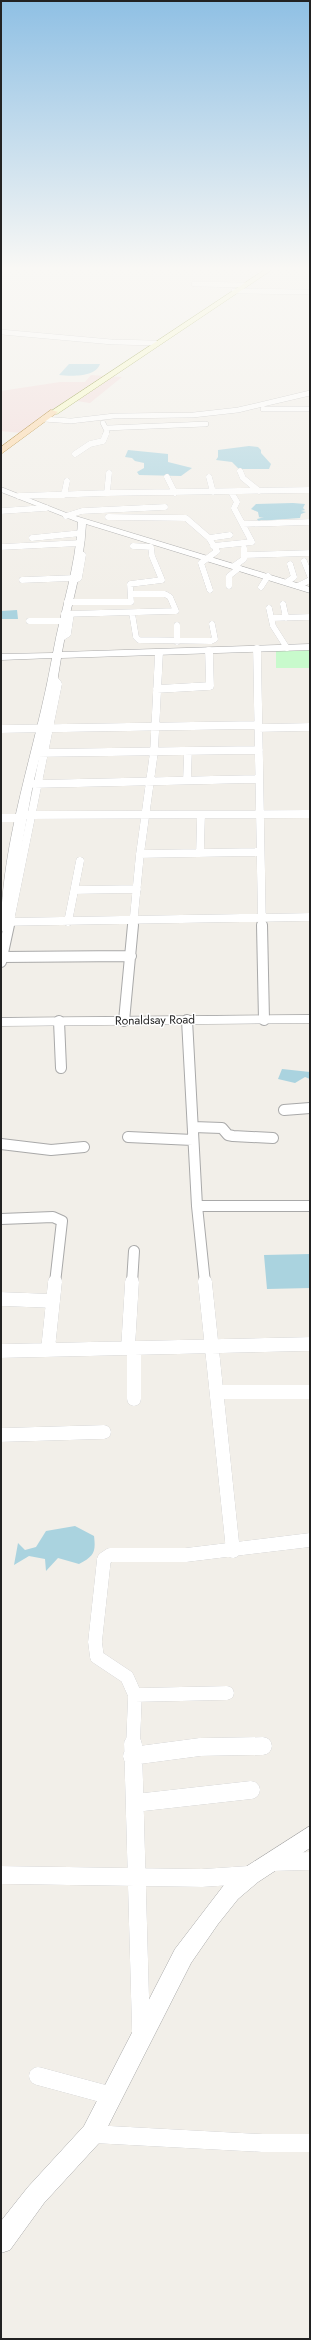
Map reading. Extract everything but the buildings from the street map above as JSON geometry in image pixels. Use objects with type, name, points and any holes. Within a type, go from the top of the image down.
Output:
[{"type":"main road","points":[[1,451],[43,419],[104,378]]},
{"type":"street","points":[[238,410],[310,393]]},
{"type":"street","points":[[43,419],[71,421],[96,418],[193,415],[238,410],[310,409]]},
{"type":"street","points":[[151,416],[160,436]]},
{"type":"street","points":[[96,418],[107,430]]},
{"type":"street","points":[[107,430],[205,426]]},
{"type":"street","points":[[75,454],[90,444],[103,441],[107,430]]},
{"type":"street","points":[[240,471],[243,478],[259,491]]},
{"type":"street","points":[[107,493],[109,473]]},
{"type":"street","points":[[209,476],[213,492]]},
{"type":"street","points":[[167,477],[175,493]]},
{"type":"street","points":[[64,495],[67,481]]},
{"type":"street","points":[[1,489],[46,508],[71,514],[82,521],[211,556],[268,576],[307,583],[304,561]]},
{"type":"street","points":[[19,496],[310,490]]},
{"type":"street","points":[[213,546],[252,542],[245,526],[234,508],[237,502],[231,492]]},
{"type":"street","points":[[71,514],[112,509],[165,507]]},
{"type":"street","points":[[1,512],[46,508]]},
{"type":"street","points":[[108,517],[186,518],[209,538],[216,551],[202,561],[201,564],[210,590]]},
{"type":"street","points":[[82,521],[81,543],[67,602],[66,616],[57,655],[46,728],[40,753],[28,784],[26,816],[4,923],[1,959],[131,956]]},
{"type":"street","points":[[245,526],[310,522]]},
{"type":"street","points":[[245,526],[301,527]]},
{"type":"street","points":[[32,538],[82,533]]},
{"type":"street","points":[[209,538],[230,535]]},
{"type":"street","points":[[1,539],[2,547],[81,543]]},
{"type":"street","points":[[229,586],[229,576],[245,554],[245,550],[241,544]]},
{"type":"street","points":[[67,602],[129,602],[131,601],[132,594],[130,584],[160,581],[162,579],[152,556],[151,548],[133,546]]},
{"type":"street","points":[[245,554],[310,553]]},
{"type":"street","points":[[290,564],[290,580]]},
{"type":"street","points":[[261,587],[268,576]]},
{"type":"street","points":[[22,580],[73,580]]},
{"type":"street","points":[[29,621],[66,616],[176,611],[170,597],[165,594],[132,594]]},
{"type":"street","points":[[283,604],[286,618]]},
{"type":"street","points":[[270,608],[274,627],[287,648]]},
{"type":"street","points":[[132,613],[137,639],[177,642],[213,640],[212,624]]},
{"type":"street","points":[[273,618],[310,617]]},
{"type":"street","points":[[177,625],[177,642]]},
{"type":"street","points":[[1,657],[310,647]]},
{"type":"street","points":[[257,649],[264,1020]]},
{"type":"street","points":[[157,689],[210,686],[209,651]]},
{"type":"street","points":[[124,1020],[135,921],[144,816],[154,752],[159,653]]},
{"type":"street","points":[[1,729],[310,726]]},
{"type":"street","points":[[40,753],[258,750]]},
{"type":"street","points":[[187,780],[188,751]]},
{"type":"street","points":[[26,816],[39,783],[40,753]]},
{"type":"street","points":[[28,784],[259,779]]},
{"type":"street","points":[[1,818],[26,816],[201,816],[310,814]]},
{"type":"street","points":[[200,853],[201,816]]},
{"type":"street","points":[[140,854],[260,852]]},
{"type":"street","points":[[68,922],[80,861]]},
{"type":"street","points":[[75,890],[137,889]]},
{"type":"street","points":[[4,923],[310,918]]},
{"type":"street","name":"Ronaldsay Road","points":[[1,1022],[310,1019]]},
{"type":"street","points":[[187,1020],[197,1206],[233,1551]]},
{"type":"street","points":[[59,1021],[61,1068]]},
{"type":"street","points":[[284,1110],[310,1108]]},
{"type":"street","points":[[193,1127],[222,1128],[228,1135],[233,1136],[273,1138]]},
{"type":"street","points":[[128,1137],[193,1140]]},
{"type":"street","points":[[1,1144],[51,1150],[84,1148]]},
{"type":"street","points":[[197,1206],[310,1206]]},
{"type":"street","points":[[1,1219],[54,1217],[61,1219],[60,1253],[48,1350]]},
{"type":"street","points":[[134,1251],[131,1348],[134,1400]]},
{"type":"street","points":[[1,1299],[54,1301]]},
{"type":"street","points":[[1,1351],[310,1344]]},
{"type":"street","points":[[217,1392],[310,1392]]},
{"type":"street","points":[[1,1435],[104,1432]]},
{"type":"street","points":[[141,2041],[135,1803],[132,1756],[135,1695],[127,1677],[101,1661],[97,1657],[95,1649],[104,1559],[110,1555],[186,1555],[233,1551],[310,1540]]},
{"type":"street","points":[[135,1695],[227,1693]]},
{"type":"street","points":[[132,1756],[200,1747],[263,1746]]},
{"type":"street","points":[[135,1803],[170,1801],[216,1792],[251,1790]]},
{"type":"street","points":[[1,2241],[36,2194],[92,2134],[141,2041],[183,1956],[221,1904],[251,1875],[310,1836]]},
{"type":"street","points":[[272,1862],[310,1861]]},
{"type":"street","points":[[1,1875],[137,1877],[251,1875]]},
{"type":"street","points":[[38,2076],[112,2096]]},
{"type":"street","points":[[92,2134],[262,2143],[310,2143]]},
{"type":"shaded area","points":[[88,378],[121,378],[90,403],[70,400],[21,433],[1,431],[1,391],[60,382],[85,382]]},
{"type":"green space","points":[[288,649],[310,649],[310,668],[276,668],[276,651]]},
{"type":"water","points":[[249,446],[258,447],[261,450],[261,453],[271,464],[269,469],[239,469],[232,462],[216,460],[218,457],[218,450]]},
{"type":"water","points":[[128,450],[168,454],[168,462],[192,468],[181,476],[139,475],[137,472],[144,468],[144,463],[125,457]]},
{"type":"water","points":[[256,504],[305,504],[303,508],[305,510],[301,511],[306,512],[301,514],[300,518],[272,520],[275,522],[261,520],[259,522],[257,519],[261,518],[258,518],[264,517],[259,517],[258,512],[251,509]]},
{"type":"water","points":[[17,610],[18,619],[1,619],[1,611]]},
{"type":"water","points":[[282,1069],[310,1072],[310,1079],[305,1077],[295,1083],[278,1079]]},
{"type":"water","points":[[310,1254],[310,1288],[267,1289],[264,1255]]},
{"type":"water","points":[[75,1526],[94,1536],[95,1546],[93,1553],[84,1561],[79,1564],[58,1558],[46,1571],[45,1559],[29,1556],[14,1565],[18,1543],[25,1550],[36,1547],[46,1531]]}]
